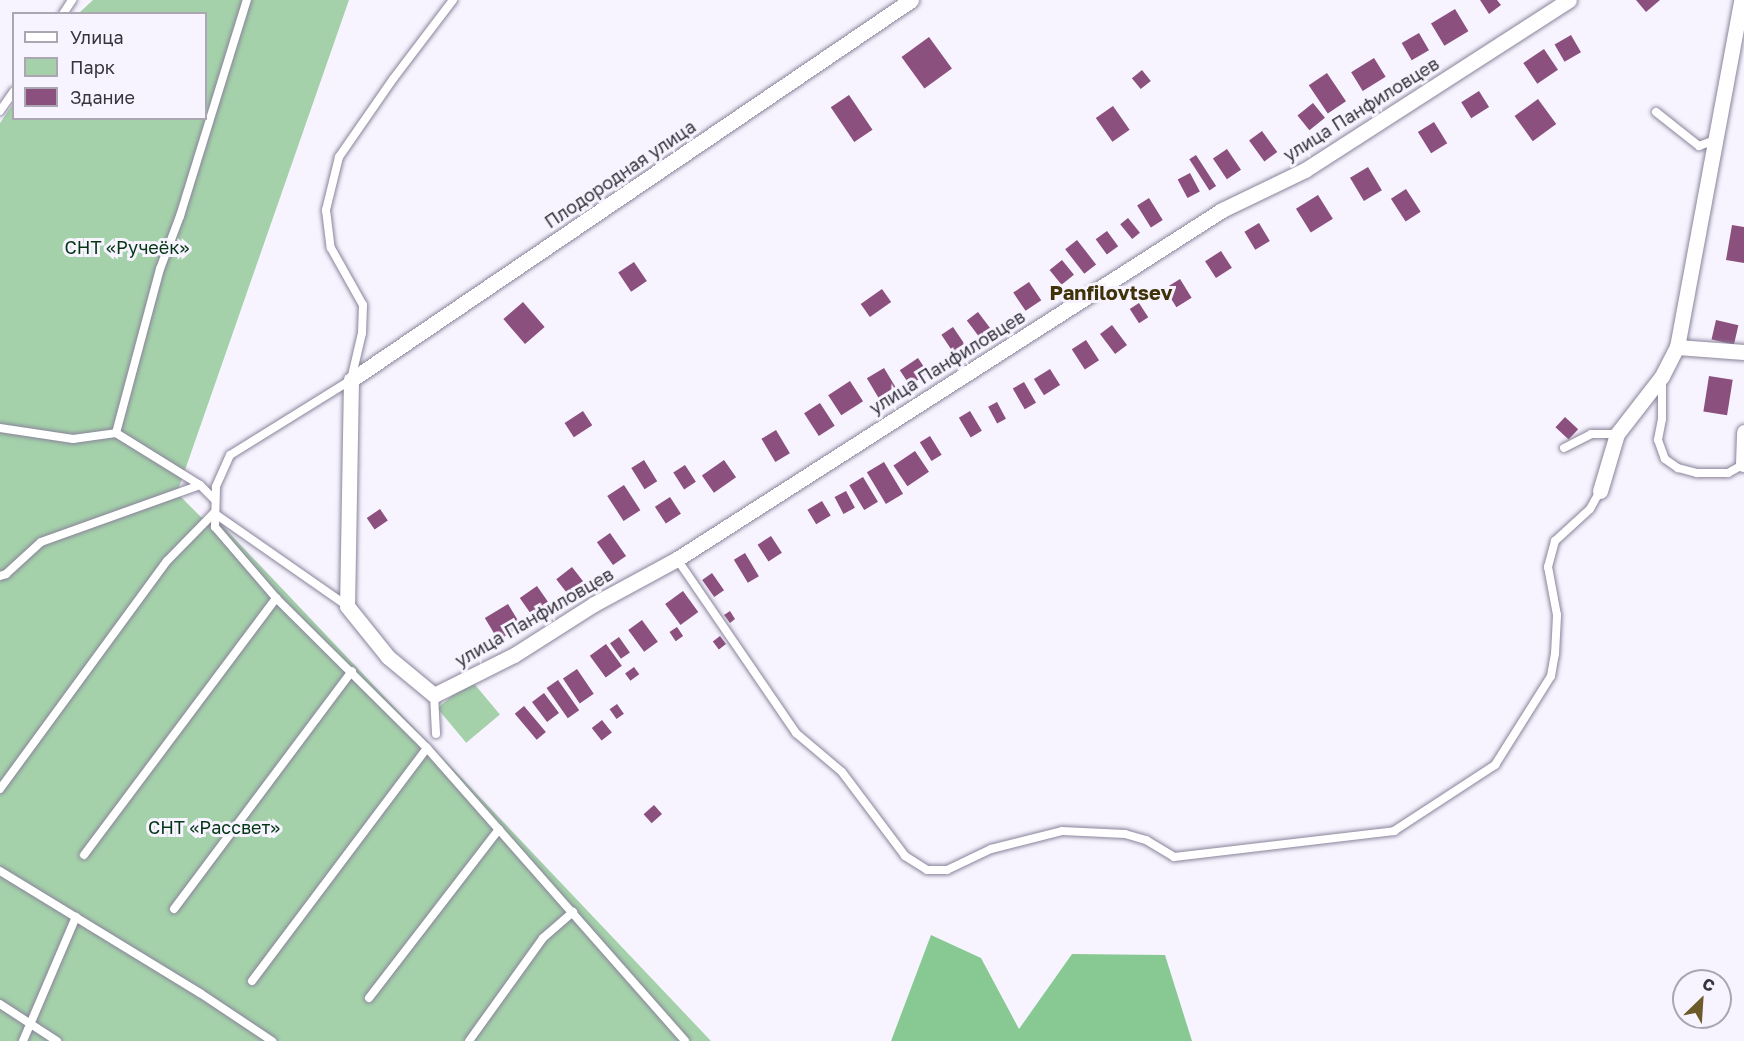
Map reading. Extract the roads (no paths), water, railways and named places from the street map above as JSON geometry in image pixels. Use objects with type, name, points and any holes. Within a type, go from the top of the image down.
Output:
[{"type":"street","name":"Плодородная улица","points":[[351,380],[911,0]]},
{"type":"street","name":"улица Панфиловцев","points":[[435,695],[514,655],[594,604],[678,559],[1222,210],[1305,170],[1569,0]]},
{"type":"street","points":[[1600,491],[1617,434],[1662,376],[1677,347],[1741,0]]},
{"type":"street","points":[[1677,347],[1744,352]]},
{"type":"street","points":[[351,380],[347,606],[388,657],[435,695]]},
{"type":"street","points":[[1744,432],[1744,464]]},
{"type":"lane","points":[[116,433],[160,269],[180,216],[247,0]]},
{"type":"lane","points":[[453,0],[393,79],[339,157],[326,210],[331,248],[363,305],[362,333],[351,380],[230,455],[216,486],[215,527],[276,598],[427,748],[685,1041]]},
{"type":"lane","points":[[0,111],[12,93]]},
{"type":"lane","points":[[1656,112],[1699,146],[1715,140]]},
{"type":"lane","points":[[1662,376],[1662,419],[1659,440],[1665,459],[1678,468],[1697,473],[1728,473],[1744,464]]},
{"type":"lane","points":[[0,428],[73,439],[116,433],[200,484],[214,499]]},
{"type":"lane","points":[[1564,448],[1591,434],[1617,434]]},
{"type":"lane","points":[[0,576],[6,574],[41,542],[200,484]]},
{"type":"lane","points":[[678,559],[796,733],[842,772],[905,856],[927,870],[947,870],[991,849],[1062,831],[1125,834],[1146,840],[1174,857],[1394,831],[1495,765],[1551,676],[1556,654],[1557,615],[1548,567],[1555,541],[1590,509],[1600,491]]},
{"type":"lane","points":[[214,513],[347,606]]},
{"type":"lane","points":[[0,789],[167,561],[214,513]]},
{"type":"lane","points":[[84,855],[276,598]]},
{"type":"lane","points":[[174,909],[352,671]]},
{"type":"lane","points":[[435,695],[436,734]]},
{"type":"lane","points":[[252,981],[427,748]]},
{"type":"lane","points":[[369,998],[499,829]]},
{"type":"lane","points":[[0,871],[272,1041]]},
{"type":"lane","points":[[469,1041],[543,938],[573,912]]},
{"type":"lane","points":[[23,1041],[76,917]]},
{"type":"lane","points":[[0,1004],[57,1041]]},
{"type":"district","name":"Panfilovtsev","points":[[1111,292]]},
{"type":"park label","name":"СНТ «Ручеёк»","points":[[127,247]]},
{"type":"park label","name":"СНТ «Рассвет»","points":[[214,827]]}]
